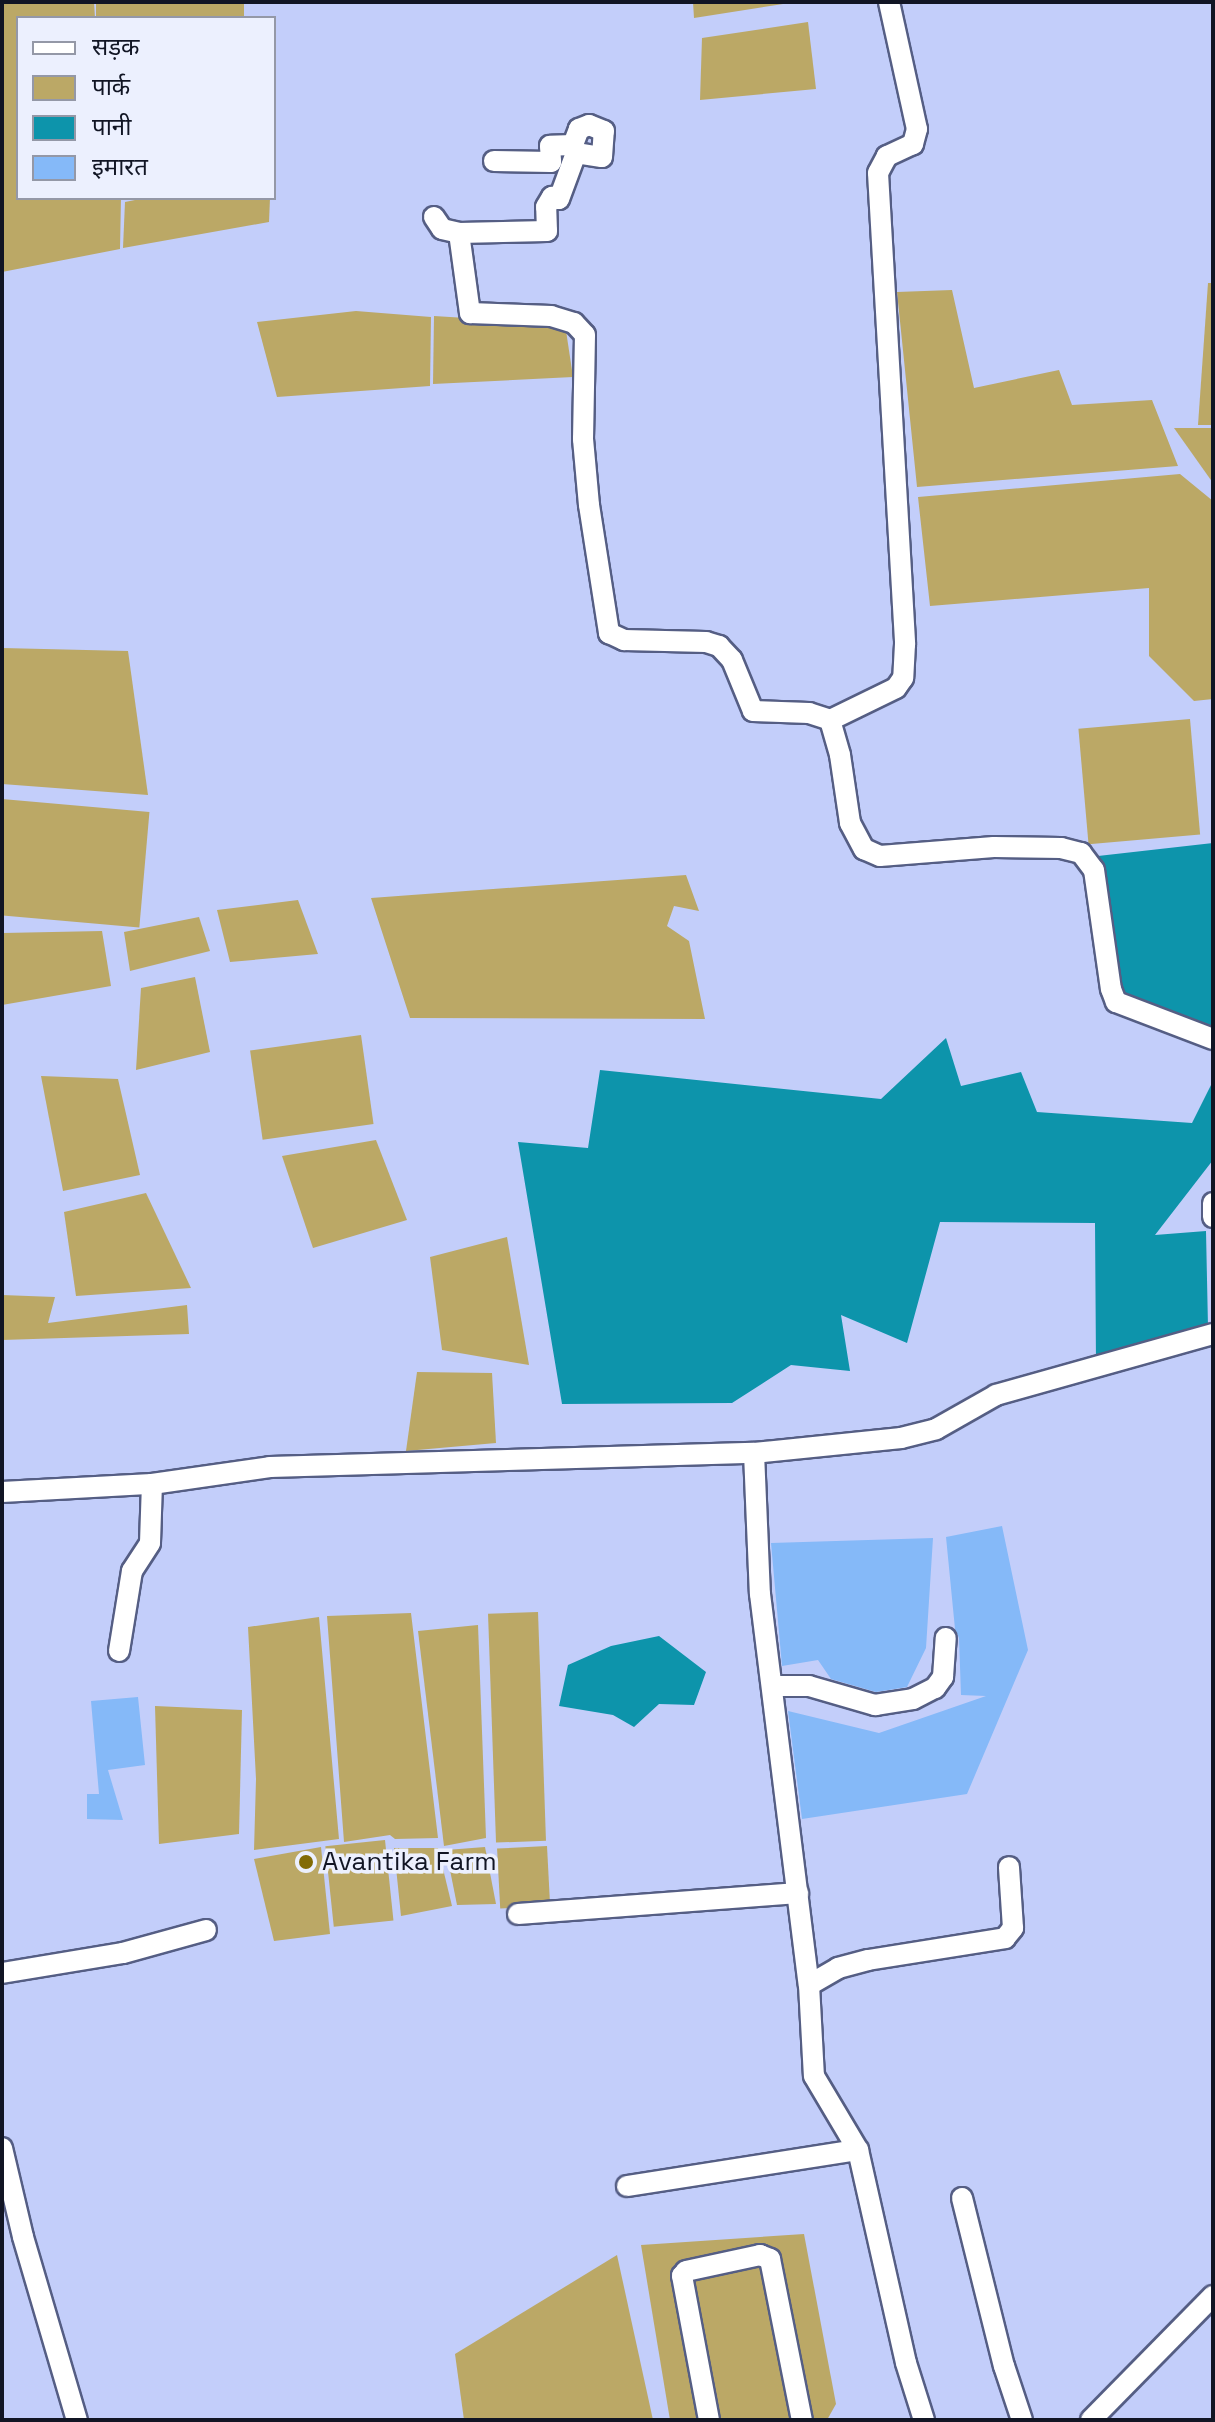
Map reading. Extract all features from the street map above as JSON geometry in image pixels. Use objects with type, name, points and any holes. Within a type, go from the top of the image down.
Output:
[{"type":"street","points":[[459,233],[470,313],[551,316],[574,323],[585,335],[583,439],[589,505],[609,633],[624,640],[706,642],[719,646],[732,660],[753,711],[809,713],[830,720],[896,688],[903,678],[905,644],[878,173],[887,156],[913,144],[917,129],[889,2]]},
{"type":"street","points":[[434,217],[442,229],[459,233],[547,231],[546,207],[552,197],[559,199],[576,153],[602,157],[604,131],[589,125],[579,129],[573,145],[550,146],[551,162],[494,161]]},
{"type":"street","points":[[830,720],[840,755],[850,823],[864,849],[880,856],[994,847],[1061,848],[1081,853],[1094,870],[1111,989],[1116,1002],[1213,1039]]},
{"type":"street","points":[[1213,1203],[1213,1217]]},
{"type":"street","points":[[2,1492],[152,1484],[231,1471],[319,1464],[754,1453],[928,1432],[996,1395],[1213,1334]]},
{"type":"street","points":[[754,1453],[760,1594],[774,1686],[809,1985],[814,2076],[858,2150],[906,2363],[924,2420]]},
{"type":"street","points":[[119,1651],[133,1568],[150,1543],[152,1484]]},
{"type":"street","points":[[774,1686],[809,1686],[875,1705],[913,1699],[935,1688],[943,1677],[946,1638]]},
{"type":"street","points":[[809,1985],[838,1968],[858,1962],[1005,1938],[1013,1928],[1009,1867]]},
{"type":"street","points":[[518,1914],[798,1893]]},
{"type":"street","points":[[2,1973],[123,1953],[206,1930]]},
{"type":"street","points":[[2,2148],[23,2237],[77,2420]]},
{"type":"street","points":[[627,2186],[858,2150]]},
{"type":"street","points":[[962,2198],[1004,2366],[1022,2420]]},
{"type":"street","points":[[709,2420],[682,2276],[686,2271],[760,2255],[770,2259],[802,2420]]},
{"type":"street","points":[[1091,2420],[1213,2296]]},
{"type":"green space","points":[[2,2],[94,2],[95,16],[16,16],[16,200],[121,200],[120,249],[2,272]]},
{"type":"green space","points":[[96,2],[244,2],[244,16],[96,16]]},
{"type":"green space","points":[[693,2],[796,2],[694,18]]},
{"type":"green space","points":[[808,22],[816,89],[700,100],[702,38]]},
{"type":"green space","points":[[270,200],[269,222],[123,248],[125,202]]},
{"type":"green space","points":[[1208,283],[1213,283],[1213,425],[1198,425]]},
{"type":"green space","points":[[952,290],[974,388],[1059,370],[1072,405],[1152,400],[1178,466],[917,487],[897,292]]},
{"type":"green space","points":[[356,311],[431,317],[430,386],[277,397],[257,322]]},
{"type":"green space","points":[[434,316],[565,324],[573,377],[433,384]]},
{"type":"green space","points":[[1174,428],[1213,428],[1213,483]]},
{"type":"green space","points":[[1180,474],[1213,501],[1213,699],[1194,701],[1149,656],[1149,588],[930,606],[918,497]]},
{"type":"green space","points":[[2,648],[128,651],[148,795],[2,784]]},
{"type":"green space","points":[[1190,719],[1200,835],[1089,844],[1078,729]]},
{"type":"green space","points":[[2,799],[149,812],[139,927],[2,915]]},
{"type":"green space","points":[[686,875],[699,911],[674,906],[667,926],[689,941],[705,1019],[410,1018],[371,898]]},
{"type":"green space","points":[[298,900],[318,954],[230,962],[217,910]]},
{"type":"green space","points":[[199,917],[210,951],[130,971],[124,932]]},
{"type":"green space","points":[[102,931],[111,986],[2,1005],[3,933]]},
{"type":"green space","points":[[195,977],[210,1052],[136,1070],[141,988]]},
{"type":"green space","points":[[361,1035],[374,1124],[263,1140],[250,1051]]},
{"type":"green space","points":[[41,1076],[118,1079],[140,1175],[63,1191]]},
{"type":"green space","points":[[376,1140],[407,1220],[313,1248],[282,1156]]},
{"type":"green space","points":[[146,1193],[191,1288],[76,1296],[64,1212]]},
{"type":"green space","points":[[507,1237],[529,1365],[442,1350],[430,1257]]},
{"type":"green space","points":[[2,1295],[55,1297],[48,1323],[187,1305],[189,1334],[2,1340]]},
{"type":"green space","points":[[417,1372],[492,1373],[496,1443],[406,1451]]},
{"type":"green space","points":[[538,1612],[546,1841],[496,1843],[488,1614]]},
{"type":"green space","points":[[411,1613],[438,1838],[395,1839],[390,1835],[344,1842],[327,1616]]},
{"type":"green space","points":[[319,1617],[339,1839],[254,1850],[256,1779],[248,1627]]},
{"type":"green space","points":[[478,1625],[486,1838],[444,1846],[418,1631]]},
{"type":"green space","points":[[155,1706],[242,1710],[239,1834],[159,1844]]},
{"type":"green space","points":[[385,1840],[393,1921],[334,1927],[325,1846]]},
{"type":"green space","points":[[547,1846],[550,1906],[500,1909],[497,1849]]},
{"type":"green space","points":[[321,1847],[330,1934],[274,1941],[254,1859]]},
{"type":"green space","points":[[485,1847],[496,1904],[457,1905],[446,1850]]},
{"type":"green space","points":[[394,1848],[438,1848],[452,1906],[401,1916]]},
{"type":"green space","points":[[804,2234],[836,2404],[827,2420],[670,2420],[641,2245]]},
{"type":"green space","points":[[617,2255],[653,2420],[464,2420],[455,2354]]},
{"type":"water","points":[[1213,843],[1213,1034],[1118,1001],[1098,856]]},
{"type":"water","points":[[946,1038],[961,1086],[1021,1072],[1037,1112],[1192,1123],[1213,1081],[1213,1160],[1155,1235],[1206,1231],[1208,1327],[1096,1363],[1095,1223],[940,1222],[907,1343],[841,1315],[850,1371],[791,1365],[732,1403],[562,1404],[518,1142],[588,1148],[600,1070],[881,1099]]},
{"type":"water","points":[[659,1636],[706,1672],[694,1705],[659,1704],[634,1727],[613,1715],[559,1706],[568,1665],[611,1646]]},
{"type":"building","points":[[1002,1526],[1028,1650],[967,1794],[802,1819],[788,1711],[879,1733],[986,1696],[961,1695],[959,1638],[955,1629],[946,1537]]},
{"type":"building","points":[[933,1538],[926,1648],[907,1687],[876,1692],[831,1679],[818,1660],[782,1666],[771,1543]]},
{"type":"building","points":[[138,1697],[145,1765],[108,1770],[123,1820],[87,1819],[87,1794],[99,1794],[91,1701]]},
{"type":"place","name":"Avantika Farm","points":[[306,1862]]}]
